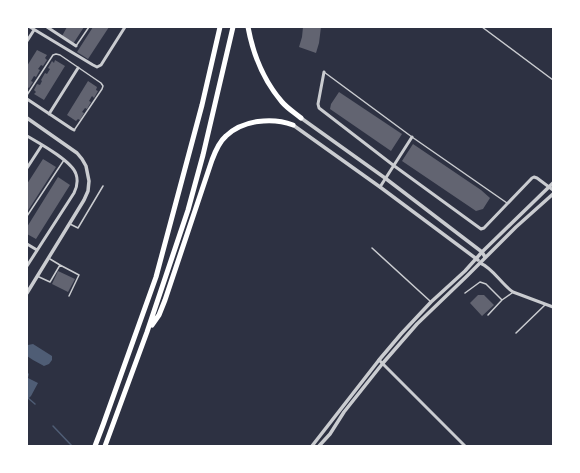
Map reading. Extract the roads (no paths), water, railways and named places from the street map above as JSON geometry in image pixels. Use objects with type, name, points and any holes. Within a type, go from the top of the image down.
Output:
[{"type":"highway","points":[[94,446],[103,425],[156,276],[191,148],[219,27]]},
{"type":"highway","points":[[105,446],[148,332],[188,210],[203,155],[233,27]]},
{"type":"highway","points":[[248,27],[256,59],[266,80],[282,102],[301,118]]},
{"type":"highway","points":[[148,332],[165,300],[212,160],[225,137],[240,126],[258,122],[286,122],[293,125]]},
{"type":"street","points":[[30,27],[97,67],[101,65],[125,27]]},
{"type":"street","points":[[47,27],[76,46]]},
{"type":"street","points":[[53,31],[56,27]]},
{"type":"street","points":[[28,38],[34,30]]},
{"type":"street","points":[[49,114],[78,68]]},
{"type":"street","points":[[324,72],[318,104],[319,108],[393,165],[481,229],[484,228],[532,178],[537,178],[553,190]]},
{"type":"street","points":[[27,99],[74,130]]},
{"type":"street","points":[[27,118],[77,153],[86,166],[89,181],[88,191],[84,200],[27,293]]},
{"type":"street","points":[[301,118],[385,178],[482,252],[485,257],[485,265]]},
{"type":"street","points":[[293,125],[476,258],[513,292],[553,307]]},
{"type":"street","points":[[27,136],[64,160],[75,171],[77,179],[74,193],[27,266]]},
{"type":"street","points":[[380,187],[412,137]]},
{"type":"street","points":[[27,168],[42,145]]},
{"type":"street","points":[[312,446],[401,334],[431,302],[553,183]]},
{"type":"street","points":[[319,446],[330,434],[344,412],[383,363],[417,324],[516,227],[553,194]]},
{"type":"street","points":[[27,244],[37,250]]},
{"type":"street","points":[[379,360],[466,446]]},
{"type":"lane","points":[[76,46],[89,27]]},
{"type":"lane","points":[[482,27],[553,80]]},
{"type":"lane","points":[[27,95],[53,55],[56,54],[60,55],[101,83],[103,86],[102,89],[74,130]]},
{"type":"lane","points":[[324,72],[412,137],[507,204]]},
{"type":"lane","points":[[27,216],[64,160]]},
{"type":"lane","points":[[70,224],[78,228],[103,186]]},
{"type":"lane","points":[[372,248],[431,302]]},
{"type":"lane","points":[[49,258],[79,275],[69,296]]},
{"type":"lane","points":[[37,276],[50,282],[60,265]]},
{"type":"lane","points":[[465,293],[480,282],[486,284],[502,300]]},
{"type":"lane","points":[[488,315],[502,300],[513,292]]},
{"type":"lane","points":[[516,333],[546,304]]},
{"type":"water","points":[[33,344],[52,356],[52,360],[49,364],[44,366],[27,356],[28,345]]},
{"type":"water","points":[[27,372],[29,374],[28,378],[38,383],[27,400]]},
{"type":"waterway","points":[[28,398],[35,404]]},
{"type":"waterway","points":[[53,426],[72,446]]}]
